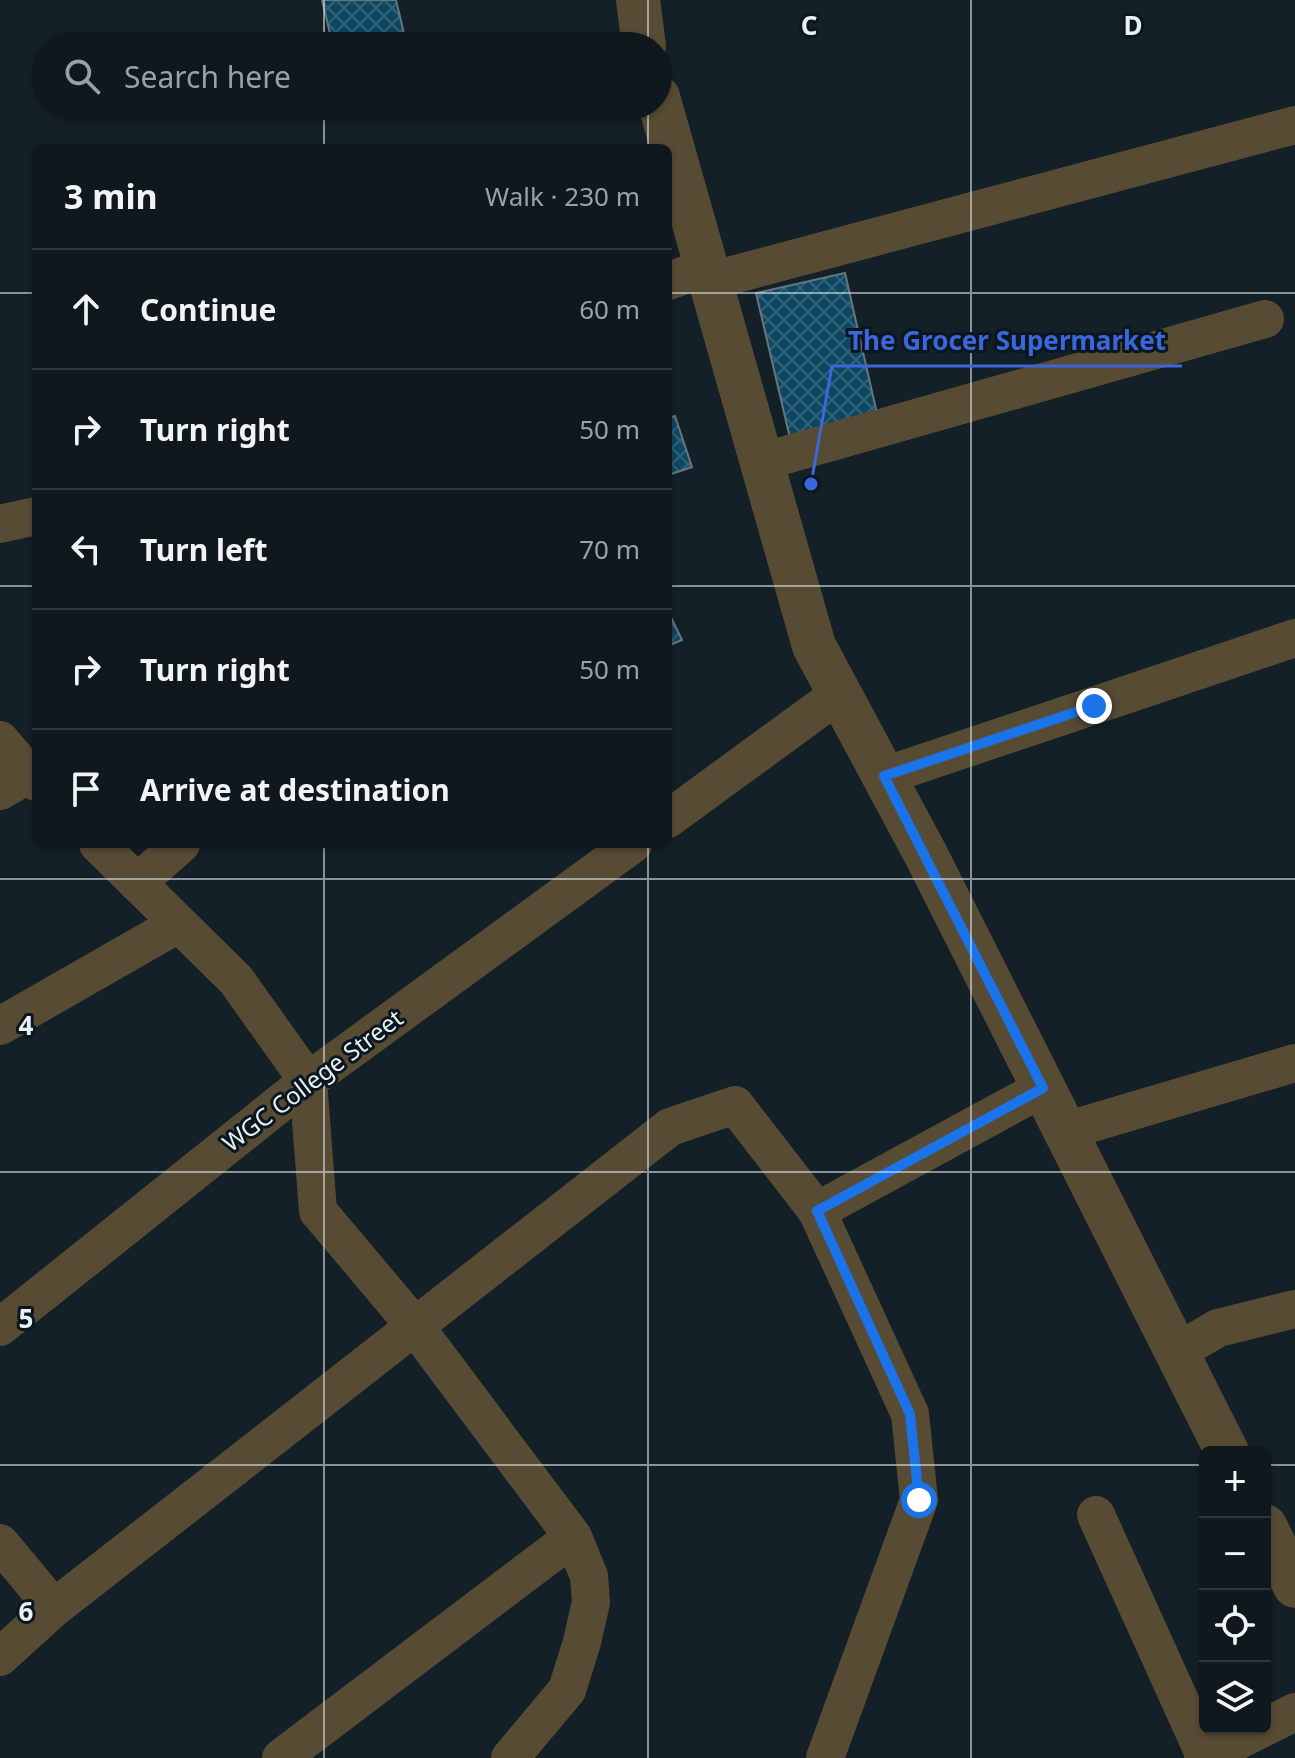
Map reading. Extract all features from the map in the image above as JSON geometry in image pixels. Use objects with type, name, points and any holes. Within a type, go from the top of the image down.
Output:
[{"type":"street","points":[[638,0],[642,32]]},
{"type":"street","points":[[663,120],[668,144]]},
{"type":"street","points":[[695,277],[1295,125]]},
{"type":"street","points":[[672,165],[695,277],[761,462],[814,646],[884,776],[1224,1446]]},
{"type":"street","points":[[761,462],[1265,319]]},
{"type":"street","points":[[0,524],[32,517]]},
{"type":"street","points":[[884,776],[1295,638]]},
{"type":"street","points":[[672,816],[839,694]]},
{"type":"street","points":[[0,740],[22,782]]},
{"type":"street","points":[[102,848],[236,980],[308,1081],[318,1211],[414,1325],[573,1537],[589,1576],[591,1602],[582,1642],[567,1690],[510,1758]]},
{"type":"street","points":[[137,883],[176,848]]},
{"type":"street","name":"WGC College Street","points":[[0,1327],[308,1081],[628,848]]},
{"type":"street","points":[[0,1026],[178,924]]},
{"type":"street","points":[[1065,1131],[1295,1063]]},
{"type":"street","points":[[817,1211],[1043,1088]]},
{"type":"street","points":[[0,1657],[54,1608],[670,1127],[735,1105],[817,1211],[910,1414],[919,1500],[825,1758]]},
{"type":"street","points":[[1177,1352],[1218,1328],[1295,1309]]},
{"type":"street","points":[[1096,1515],[1205,1758],[1252,1734]]},
{"type":"street","points":[[281,1758],[573,1537]]},
{"type":"street","points":[[1271,1538],[1295,1586]]},
{"type":"street","points":[[0,1543],[54,1608]]},
{"type":"street","points":[[1271,1724],[1295,1712]]},
{"type":"building","points":[[322,0],[396,0],[404,32],[330,32]]},
{"type":"building","points":[[845,273],[878,418],[790,438],[756,293]]},
{"type":"building","points":[[675,416],[692,467],[672,474],[672,417]]},
{"type":"building","points":[[672,619],[682,640],[672,644]]},
{"type":"place","name":"The Grocer Supermarket","points":[[811,484]]},
{"type":"route","points":[[919,1500],[910,1414],[817,1211],[1043,1088],[884,776],[1094,706]]}]
